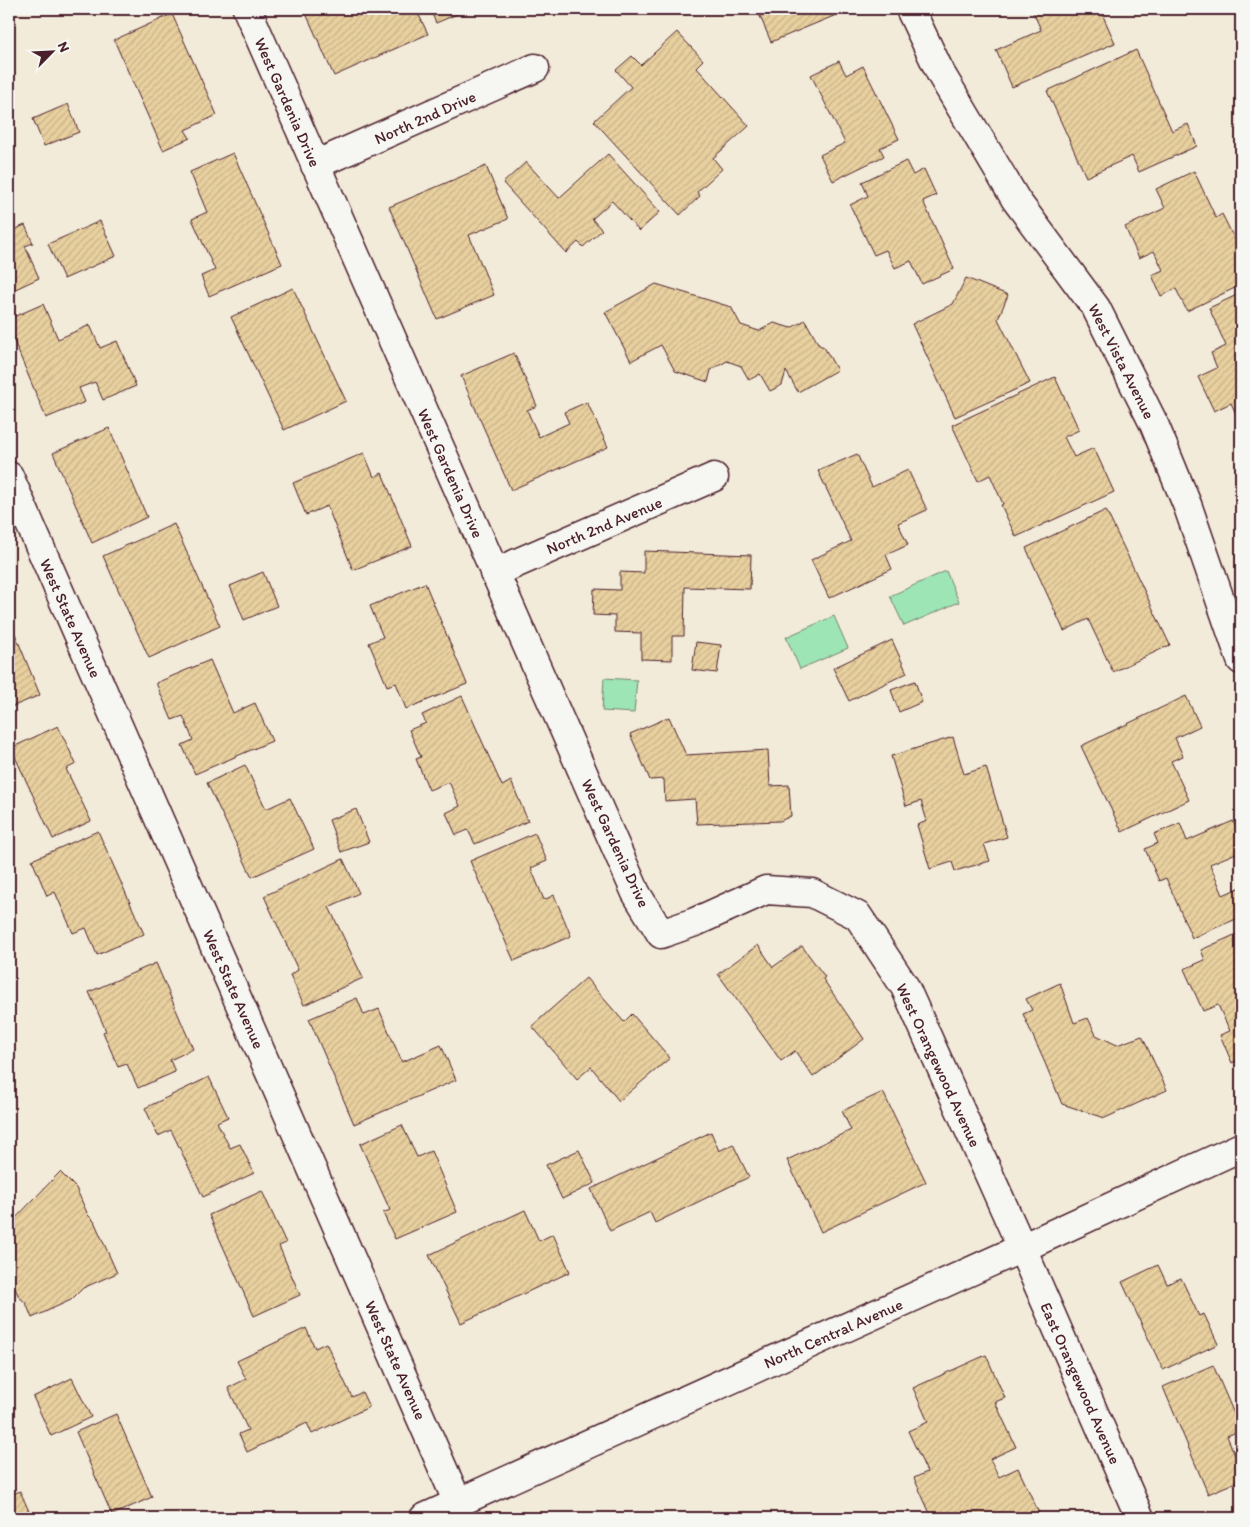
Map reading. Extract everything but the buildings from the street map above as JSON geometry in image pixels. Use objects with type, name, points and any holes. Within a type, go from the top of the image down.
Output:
[{"type":"street","name":"West Gardenia Drive","points":[[247,9],[636,893],[661,934]]},
{"type":"street","name":"West Vista Avenue","points":[[910,9],[941,74],[1016,200],[1096,308],[1154,424],[1188,508],[1241,660]]},
{"type":"street","name":"North 2nd Drive","points":[[316,165],[535,68]]},
{"type":"street","name":"West State Avenue","points":[[9,476],[458,1503]]},
{"type":"street","name":"North 2nd Avenue","points":[[494,573],[714,477]]},
{"type":"street","name":"West Orangewood Avenue","points":[[661,934],[695,922],[766,890],[812,893],[858,916],[904,987],[1022,1248]]},
{"type":"street","name":"North Central Avenue","points":[[424,1518],[1241,1147]]},
{"type":"street","name":"East Orangewood Avenue","points":[[1022,1248],[1140,1518]]},
{"type":"green space","points":[[946,571],[959,602],[904,626],[890,596]]},
{"type":"green space","points":[[834,616],[848,648],[800,669],[786,637]]},
{"type":"green space","points":[[604,678],[637,680],[634,713],[602,711]]}]
